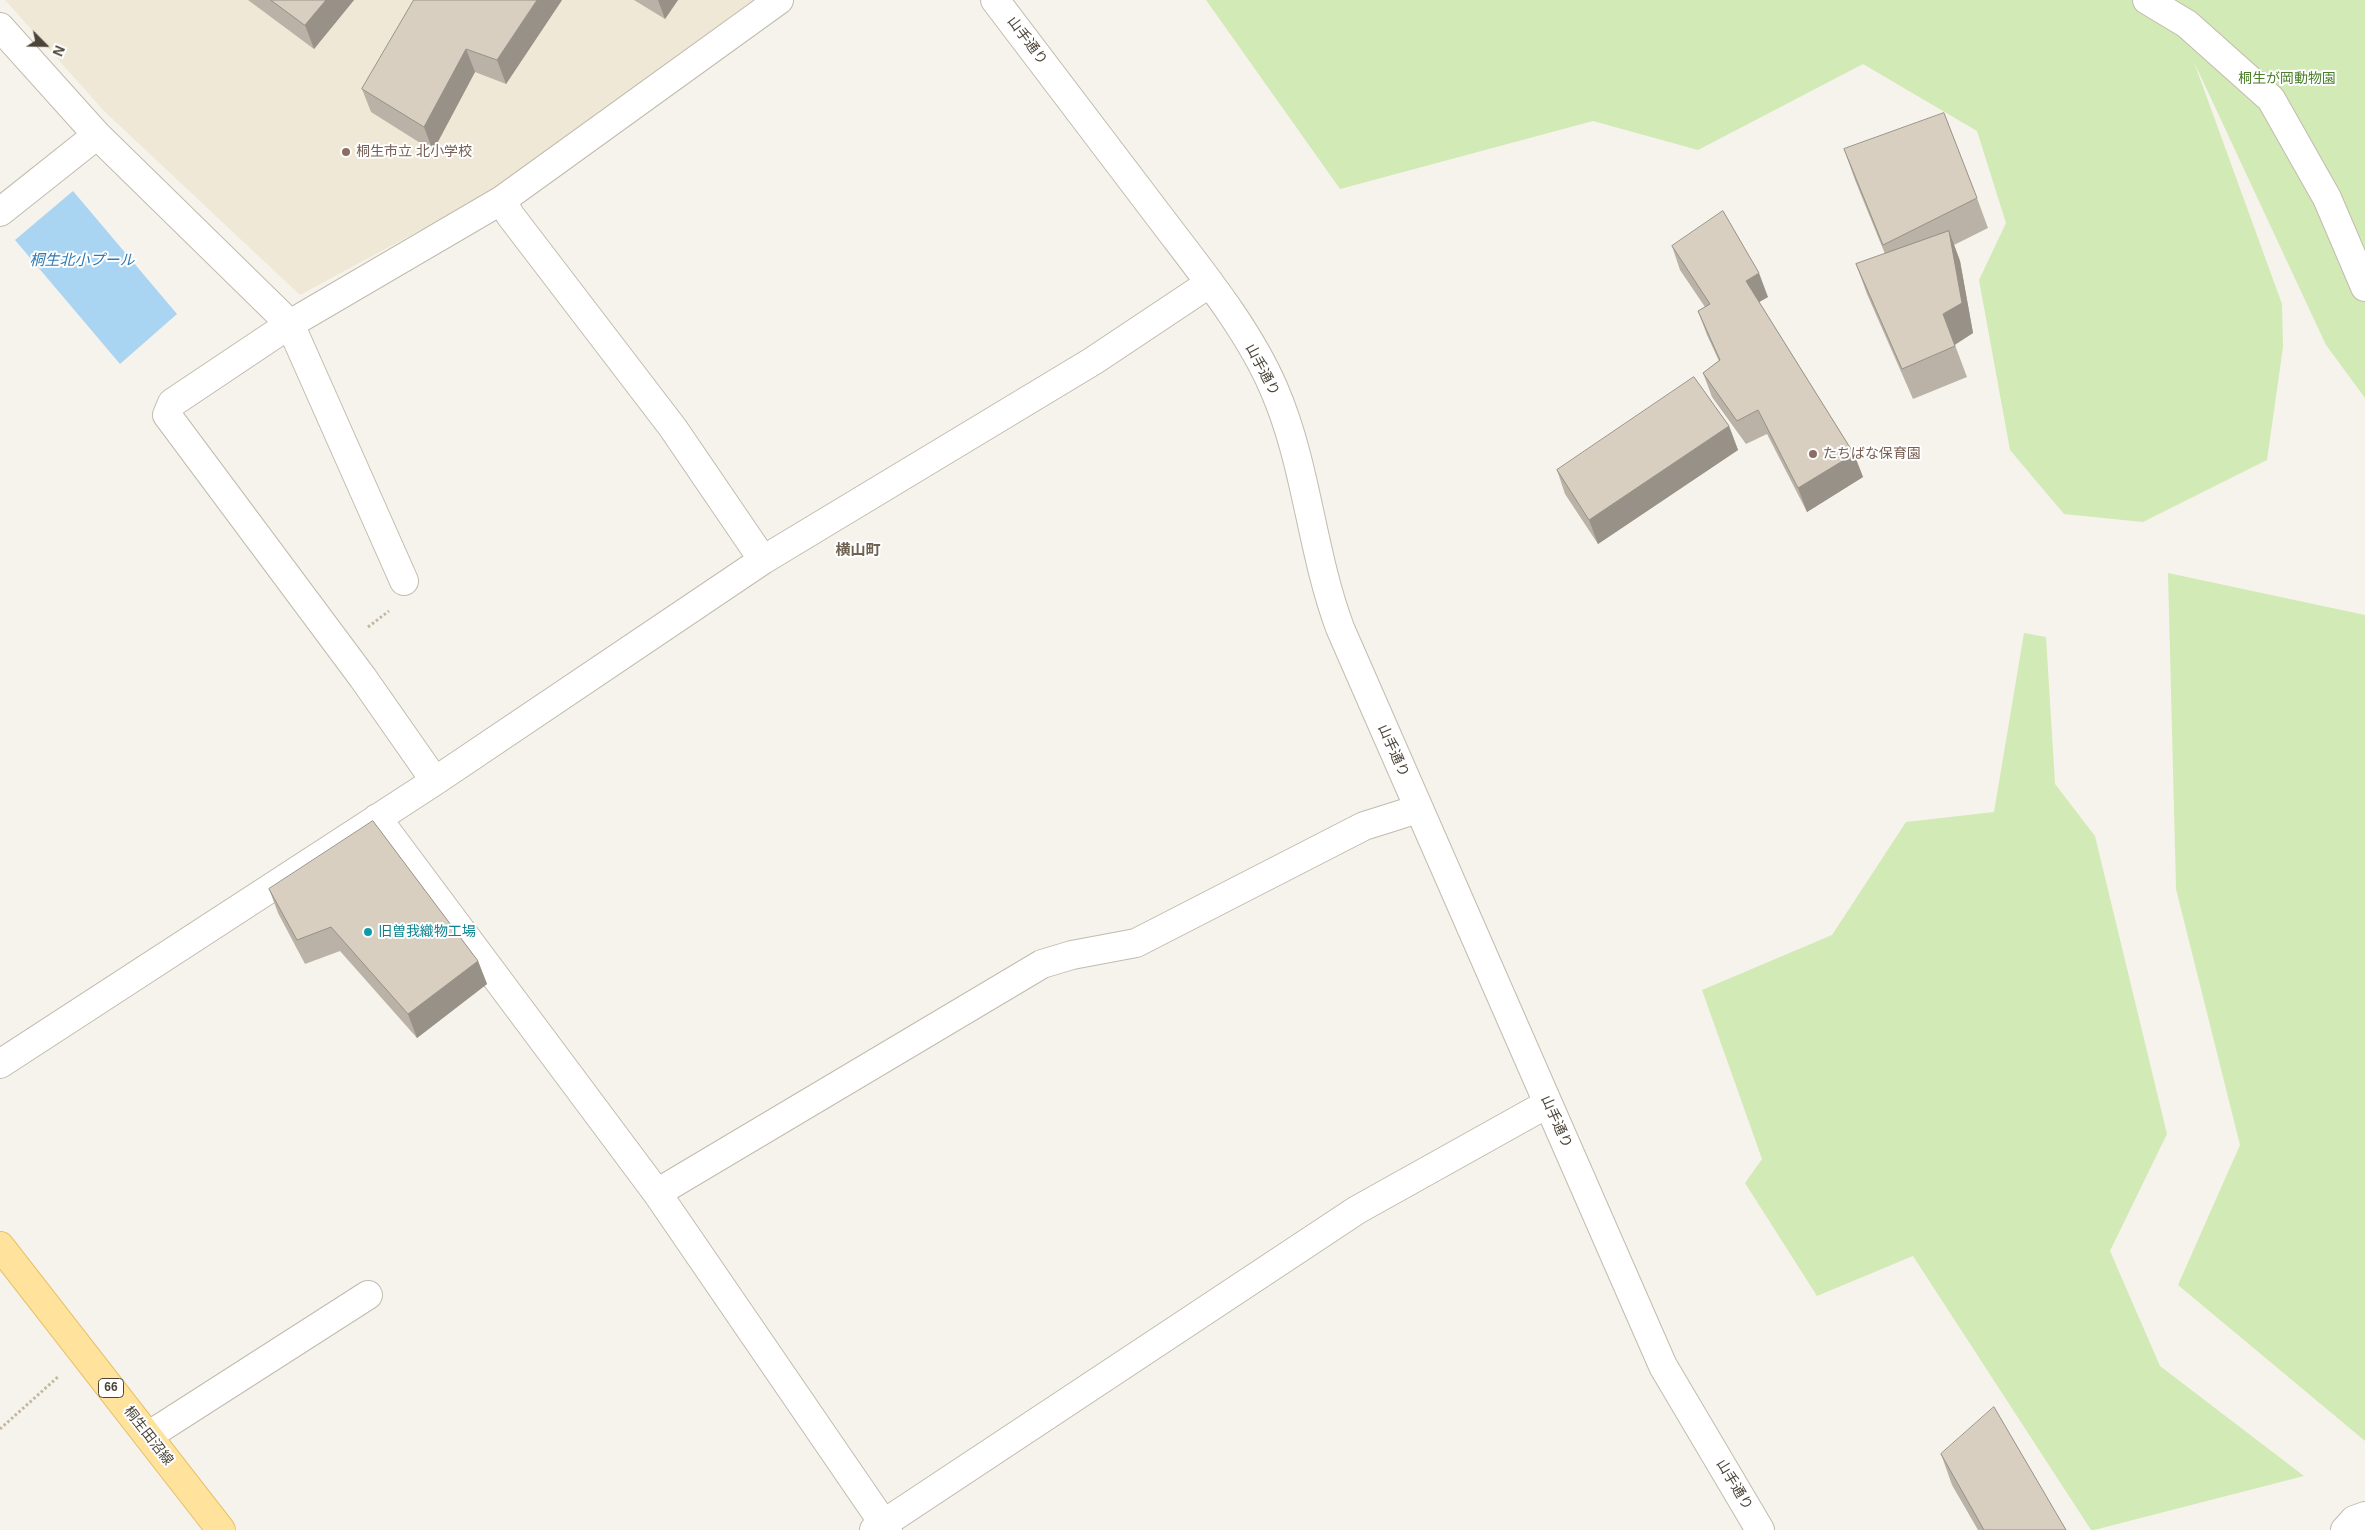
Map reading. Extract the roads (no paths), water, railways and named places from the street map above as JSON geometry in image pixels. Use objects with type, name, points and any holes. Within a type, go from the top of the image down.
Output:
[{"type":"main road","name":"桐生田沼線","points":[[0,1246],[222,1530]]},
{"type":"street","points":[[436,780],[341,648],[167,415],[172,403],[290,324],[502,200],[779,0]]},
{"type":"street","name":"山手通り","points":[[995,0],[1210,283],[1259,359],[1274,388],[1300,473],[1329,599],[1340,628],[1663,1366],[1760,1530]]},
{"type":"street","points":[[2147,0],[2187,24],[2271,99],[2326,198],[2365,287]]},
{"type":"street","points":[[0,27],[97,135],[290,324],[404,581]]},
{"type":"street","points":[[0,212],[97,135]]},
{"type":"street","points":[[502,200],[510,215],[673,428],[763,560]]},
{"type":"street","points":[[0,1064],[436,780],[763,560],[1094,361],[1210,283]]},
{"type":"street","points":[[657,1192],[1042,964],[1072,955],[1136,943],[1364,826],[1418,809]]},
{"type":"street","points":[[377,818],[657,1192],[882,1528],[1357,1210],[1547,1104]]},
{"type":"street","points":[[148,1436],[368,1295]]},
{"type":"street","points":[[2345,1530],[2354,1520],[2365,1516]]},
{"type":"water","name":"桐生北小プール","points":[[73,191],[177,314],[120,364],[15,240]]},
{"type":"place","name":"桐生市立 北小学校","points":[[346,152]]},
{"type":"place","name":"たちばな保育園","points":[[1813,454]]},
{"type":"place","name":"旧曽我織物工場","points":[[368,932]]},
{"type":"district","name":"横山町","points":[[858,551]]},
{"type":"park label","name":"桐生が岡動物園","points":[[2287,79]]}]
